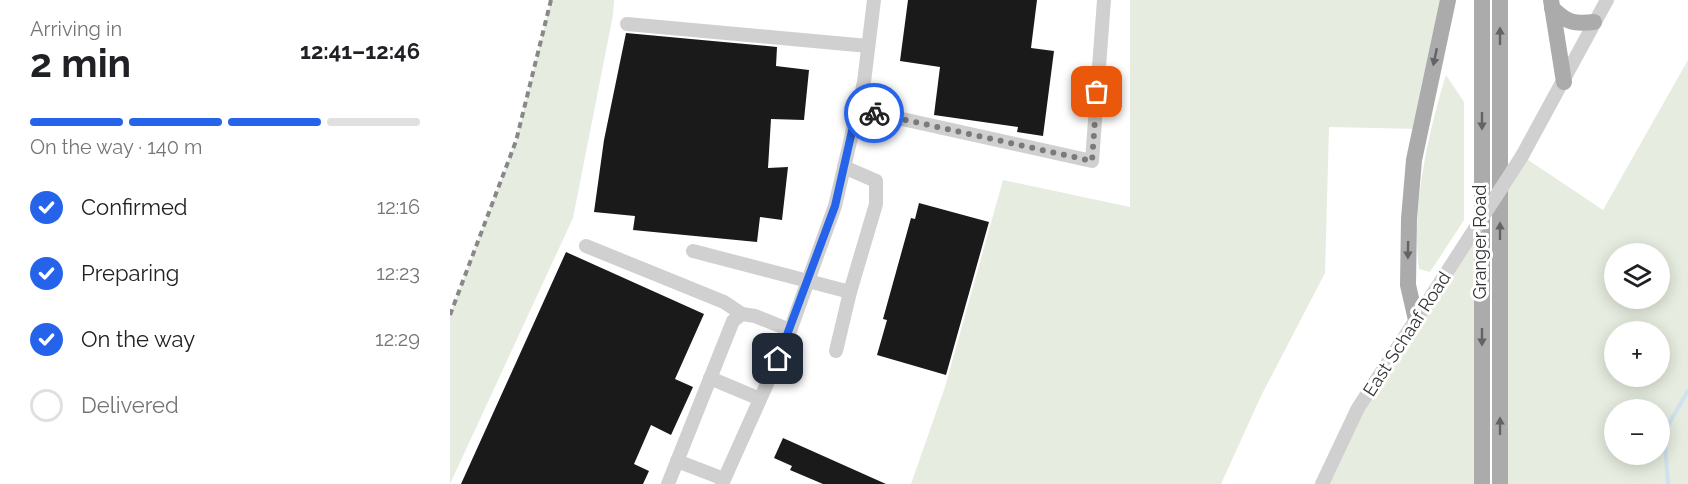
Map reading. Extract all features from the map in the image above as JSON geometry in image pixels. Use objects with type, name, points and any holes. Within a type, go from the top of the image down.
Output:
[{"type":"main road","points":[[1416,320],[1408,285],[1409,219],[1414,160],[1448,0]]},
{"type":"main road","name":"Granger Road","points":[[1482,0],[1482,484]]},
{"type":"main road","name":"Granger Road","points":[[1500,0],[1500,484]]},
{"type":"main road","points":[[1551,4],[1563,19],[1574,23],[1594,21]]},
{"type":"main road","points":[[1551,4],[1564,82]]},
{"type":"street","points":[[677,461],[723,482],[790,330],[835,206],[864,82],[874,0]]},
{"type":"street","points":[[857,109],[1092,161],[1104,0]]},
{"type":"street","name":"East Schaaf Road","points":[[1322,484],[1358,408],[1522,156],[1607,0]]},
{"type":"street","points":[[627,24],[868,46]]},
{"type":"street","points":[[836,351],[850,292],[876,204],[876,181],[844,167]]},
{"type":"street","points":[[586,246],[724,302],[742,314],[755,316],[790,330]]},
{"type":"street","points":[[693,251],[850,292]]},
{"type":"street","points":[[668,484],[733,321],[742,314]]},
{"type":"street","points":[[710,378],[760,399]]},
{"type":"shaded area","points":[[551,0],[614,0],[573,218],[450,484],[450,315],[516,141]]},
{"type":"shaded area","points":[[1130,0],[1448,0],[1420,129],[1329,127],[1325,273],[1261,396],[1221,484],[911,484],[945,387],[1003,180],[1130,207]]},
{"type":"shaded area","points":[[1688,60],[1688,484],[1500,484],[1499,192],[1522,156],[1603,210]]},
{"type":"shaded area","points":[[1446,75],[1464,102],[1464,220],[1430,272],[1419,269],[1417,222],[1419,197],[1427,146]]},
{"type":"shaded area","points":[[1482,218],[1482,484],[1322,484],[1348,426]]},
{"type":"building","points":[[908,0],[1037,0],[1031,48],[1054,51],[1043,136],[1017,132],[1018,127],[934,115],[940,67],[900,61]]},
{"type":"building","points":[[626,33],[777,47],[776,66],[809,70],[804,120],[771,119],[768,168],[788,167],[782,220],[760,217],[757,242],[633,230],[635,216],[594,212],[604,140]]},
{"type":"building","points":[[919,203],[989,222],[946,375],[877,355],[887,320],[883,319],[911,218],[915,219]]},
{"type":"building","points":[[566,252],[704,314],[675,379],[693,387],[671,435],[651,425],[634,464],[649,471],[643,484],[461,484]]},
{"type":"building","points":[[783,438],[886,484],[823,484],[790,470],[792,466],[774,458]]},
{"type":"waterway","points":[[1668,484],[1664,432],[1688,391]]},
{"type":"railway","points":[[450,315],[516,141],[551,0]]},
{"type":"way so far","points":[[874,113],[1092,161],[1097,92]]},
{"type":"route","points":[[778,359],[835,206],[857,109],[874,113]]}]
